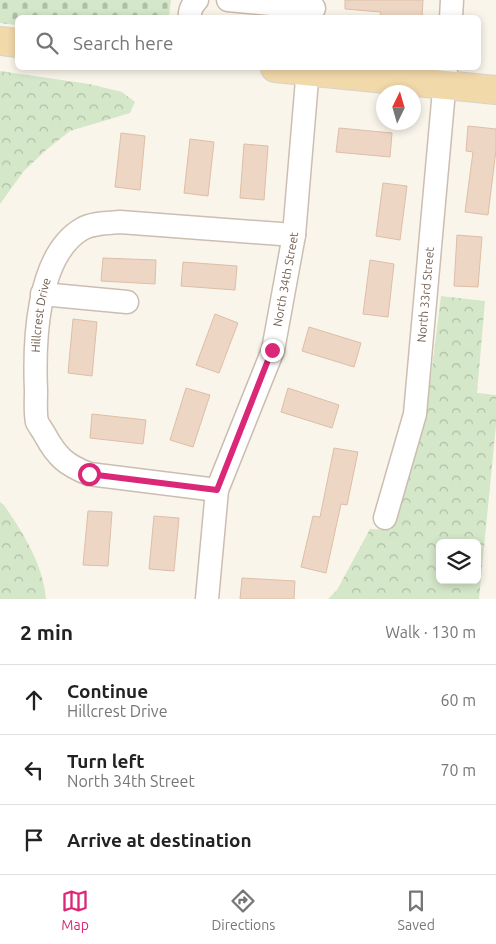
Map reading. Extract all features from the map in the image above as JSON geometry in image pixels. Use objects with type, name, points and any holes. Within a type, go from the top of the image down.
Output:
[{"type":"main road","points":[[0,41],[15,43]]},
{"type":"main road","points":[[325,70],[446,77],[496,90]]},
{"type":"street","points":[[190,15],[193,4],[198,0]]},
{"type":"street","points":[[228,0],[314,9]]},
{"type":"street","points":[[451,15],[452,0]]},
{"type":"street","name":"North 34th Street","points":[[207,599],[217,490],[272,350],[294,235],[308,70]]},
{"type":"street","name":"North 33rd Street","points":[[385,518],[415,414],[446,77]]},
{"type":"street","name":"Hillcrest Drive","points":[[217,490],[89,474],[73,468],[55,452],[37,421],[35,368],[42,294],[48,274],[62,247],[82,229],[100,224],[120,222],[294,235]]},
{"type":"street","points":[[42,294],[127,302]]},
{"type":"green space","points":[[0,0],[171,0],[169,15],[15,15],[15,25],[0,23]]},
{"type":"green space","points":[[0,71],[89,84],[122,92],[135,102],[130,113],[70,131],[23,172],[0,204]]},
{"type":"green space","points":[[441,296],[485,301],[477,393],[496,395],[496,425],[481,579],[481,539],[436,539],[436,584],[480,584],[479,599],[328,599],[337,590],[370,529],[391,530],[425,423]]},
{"type":"green space","points":[[0,502],[4,505],[31,549],[41,573],[46,599],[0,599]]},
{"type":"building","points":[[345,0],[423,0],[422,15],[380,15],[381,12],[345,9]]},
{"type":"building","points":[[468,126],[496,129],[496,150],[488,215],[465,212],[473,152],[466,151]]},
{"type":"building","points":[[339,128],[392,133],[390,157],[336,152]]},
{"type":"building","points":[[121,133],[145,136],[140,190],[115,187]]},
{"type":"building","points":[[190,139],[214,142],[208,196],[184,193]]},
{"type":"building","points":[[244,144],[268,146],[264,200],[240,198]]},
{"type":"building","points":[[383,183],[407,186],[400,240],[376,236]]},
{"type":"building","points":[[457,235],[482,237],[478,287],[454,286]]},
{"type":"building","points":[[103,258],[156,260],[155,284],[101,281]]},
{"type":"building","points":[[370,260],[394,264],[388,317],[363,314]]},
{"type":"building","points":[[183,262],[237,266],[235,290],[181,286]]},
{"type":"building","points":[[215,314],[238,323],[219,373],[196,365]]},
{"type":"building","points":[[73,319],[97,322],[92,376],[68,373]]},
{"type":"building","points":[[309,327],[361,343],[354,367],[302,351]]},
{"type":"building","points":[[186,388],[210,395],[193,447],[170,440]]},
{"type":"building","points":[[288,388],[339,405],[332,428],[281,412]]},
{"type":"building","points":[[92,414],[146,420],[143,444],[90,438]]},
{"type":"building","points":[[334,448],[358,452],[347,505],[341,504],[326,573],[301,567],[313,516],[320,517]]},
{"type":"building","points":[[88,511],[112,512],[108,566],[83,565]]},
{"type":"building","points":[[154,516],[179,518],[174,571],[149,569]]},
{"type":"building","points":[[242,578],[295,581],[294,599],[240,599]]},
{"type":"route","points":[[89,474],[217,490],[272,350]]}]
